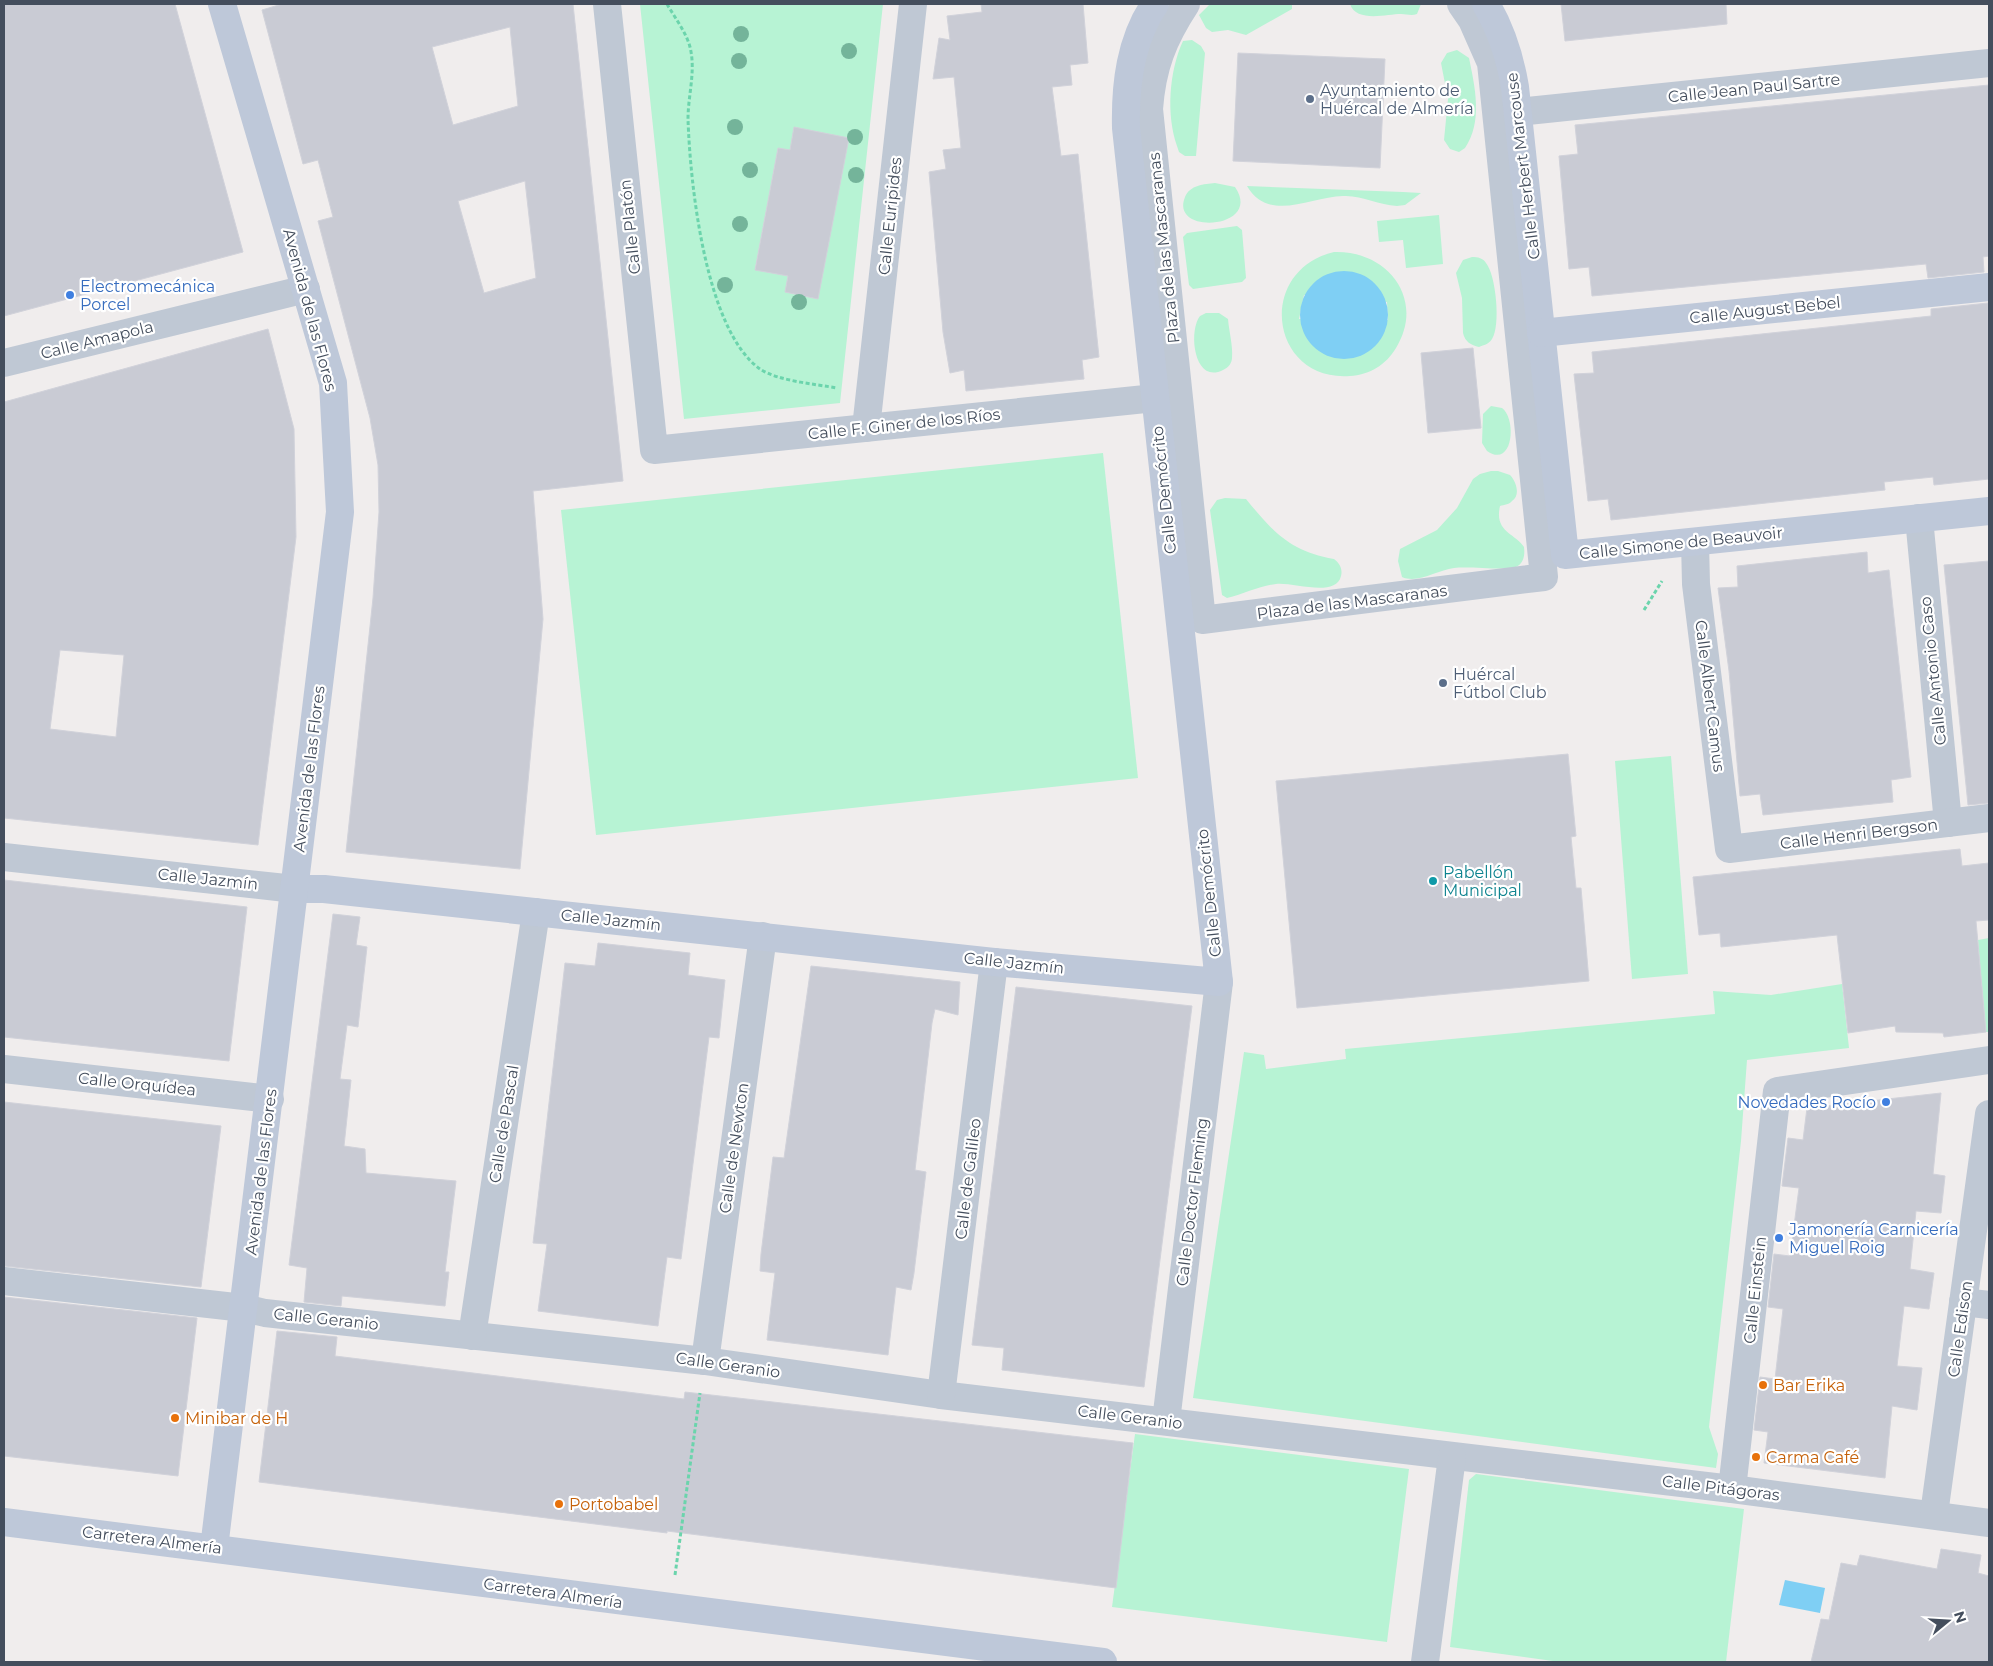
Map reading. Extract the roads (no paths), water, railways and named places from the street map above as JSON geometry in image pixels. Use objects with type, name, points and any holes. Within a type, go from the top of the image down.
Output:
[{"type":"street","name":"Avenida de las Flores","points":[[214,1548],[340,512],[333,383],[222,4]]},
{"type":"street","name":"Calle Platón","points":[[607,4],[654,450]]},
{"type":"street","name":"Calle Euripides","points":[[866,428],[913,4]]},
{"type":"street","name":"Calle Demócrito","points":[[1155,4],[1140,33],[1130,63],[1125,95],[1126,128],[1219,982]]},
{"type":"street","name":"Plaza de las Mascaranas","points":[[1186,4],[1164,38],[1157,60],[1149,108],[1202,620],[1544,578],[1491,63],[1472,20],[1461,4]]},
{"type":"street","name":"Calle Herbert Marcouse","points":[[1486,4],[1498,25],[1510,56],[1518,112],[1541,333]]},
{"type":"street","name":"Calle Jean Paul Sartre","points":[[1518,112],[1989,63]]},
{"type":"street","name":"Calle August Bebel","points":[[1541,333],[1989,287]]},
{"type":"street","name":"Calle Amapola","points":[[4,363],[306,289]]},
{"type":"street","name":"Calle Simone de Beauvoir","points":[[1541,333],[1564,555],[1989,511]]},
{"type":"street","name":"Calle F. Giner de los Ríos","points":[[654,450],[1155,398]]},
{"type":"street","name":"Calle Antonio Caso","points":[[1919,518],[1948,823]]},
{"type":"street","name":"Calle Albert Camus","points":[[1695,542],[1696,584],[1729,849]]},
{"type":"street","name":"Calle Henri Bergson","points":[[1729,849],[1989,818]]},
{"type":"street","name":"Calle Jazmín","points":[[4,857],[295,889],[324,889],[994,962],[1219,982]]},
{"type":"street","name":"Calle de Pascal","points":[[472,1336],[536,912]]},
{"type":"street","name":"Calle de Newton","points":[[705,1361],[763,936]]},
{"type":"street","name":"Calle de Galileo","points":[[941,1395],[994,962]]},
{"type":"street","name":"Calle Doctor Fleming","points":[[1166,1421],[1219,982]]},
{"type":"street","name":"Calle Einstein","points":[[1732,1489],[1777,1091],[1989,1060]]},
{"type":"street","name":"Calle Orquídea","points":[[4,1069],[270,1098]]},
{"type":"street","name":"Calle Edison","points":[[1934,1514],[1976,1304],[1989,1114]]},
{"type":"street","name":"Calle Geranio","points":[[4,1281],[472,1336],[705,1361],[941,1395],[1452,1457]]},
{"type":"street","name":"Calle Pitágoras","points":[[1452,1457],[1732,1489],[1934,1514],[1989,1523]]},
{"type":"street","points":[[1425,1662],[1452,1457]]},
{"type":"street","name":"Carretera Almería","points":[[4,1522],[1103,1662]]},
{"type":"water","points":[[1335,271],[1353,271],[1369,278],[1381,290],[1388,306],[1388,324],[1381,340],[1369,352],[1353,359],[1335,359],[1319,352],[1307,340],[1300,324],[1300,306],[1307,290],[1319,278]]},
{"type":"water","points":[[1785,1580],[1825,1588],[1820,1613],[1779,1605]]},
{"type":"place","name":"Ayuntamiento de Huércal de Almería","points":[[1310,99]]},
{"type":"place","name":"Electromecánica Porcel","points":[[70,295]]},
{"type":"place","name":"Huércal Fútbol Club","points":[[1443,683]]},
{"type":"place","name":"Pabellón Municipal","points":[[1433,881]]},
{"type":"place","name":"Novedades Rocío","points":[[1886,1102]]},
{"type":"place","name":"Jamonería Carnicería Miguel Roig","points":[[1779,1238]]},
{"type":"place","name":"Bar Erika","points":[[1763,1385]]},
{"type":"place","name":"Minibar de H","points":[[175,1418]]},
{"type":"place","name":"Carma Café","points":[[1756,1457]]},
{"type":"place","name":"Portobabel","points":[[559,1504]]}]
